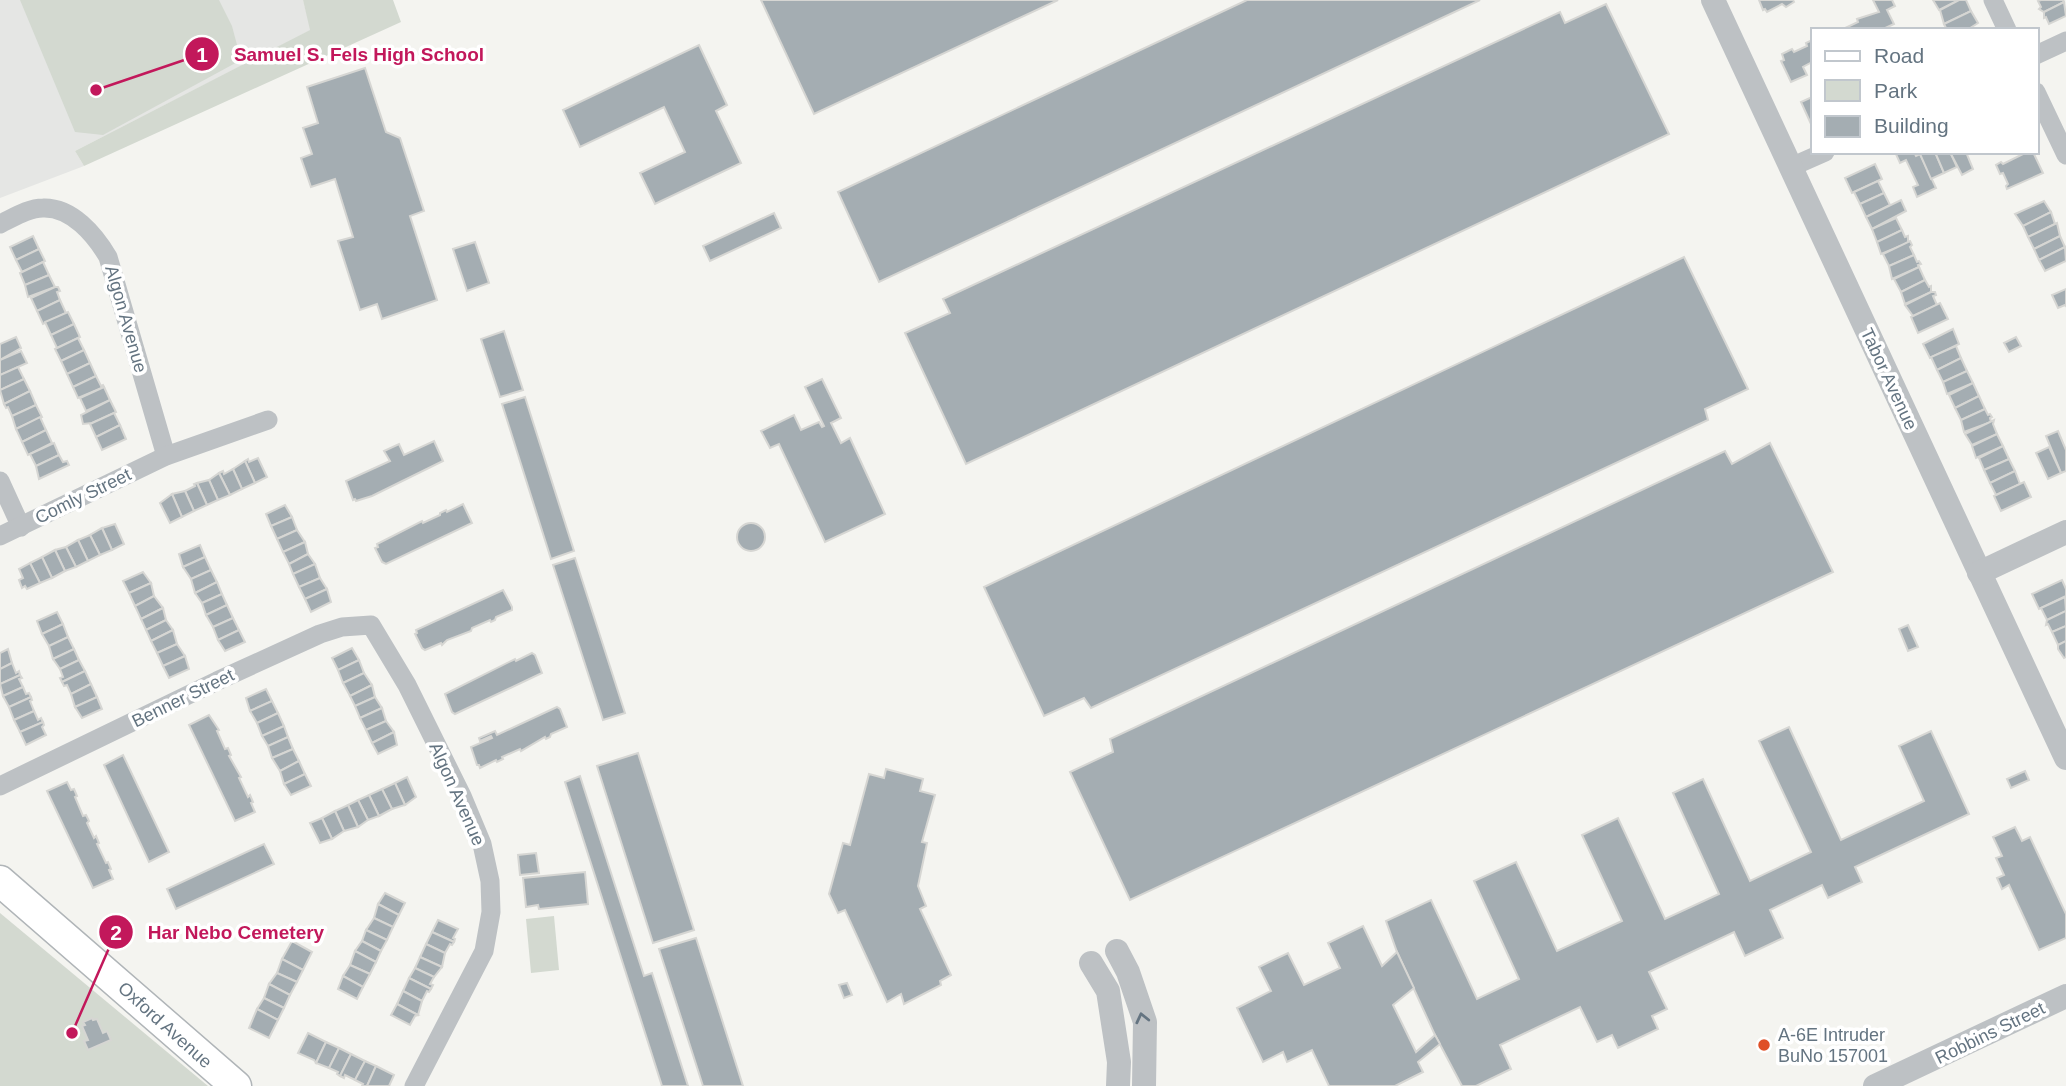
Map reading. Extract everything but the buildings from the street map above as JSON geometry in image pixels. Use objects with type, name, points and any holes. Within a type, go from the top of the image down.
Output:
[{"type":"main road","name":"Oxford Avenue","points":[[0,881],[236,1086]]},
{"type":"street","name":"Tabor Avenue","points":[[1713,0],[2066,758]]},
{"type":"street","points":[[1993,0],[2006,28]]},
{"type":"street","points":[[2038,54],[2066,41]]},
{"type":"street","points":[[2038,96],[2066,155]]},
{"type":"street","points":[[1791,167],[1820,154]]},
{"type":"street","name":"Algon Avenue","points":[[0,224],[25,212],[42,208],[57,211],[79,222],[97,239],[108,257],[166,456]]},
{"type":"street","points":[[166,456],[268,420]]},
{"type":"street","name":"Comly Street","points":[[0,536],[166,456]]},
{"type":"street","points":[[0,481],[21,527]]},
{"type":"street","points":[[1979,573],[2066,532]]},
{"type":"street","name":"Algon Avenue","points":[[371,625],[407,685],[462,796],[482,844],[490,881],[491,912],[484,951],[414,1086]]},
{"type":"street","name":"Benner Street","points":[[0,786],[216,681],[320,634],[342,627],[371,625]]},
{"type":"street","points":[[1118,951],[1145,1022],[1144,1086]]},
{"type":"street","points":[[1091,963],[1108,991],[1119,1062],[1118,1086]]},
{"type":"street","name":"Robbins Street","points":[[1875,1086],[1978,1040],[2066,996]]},
{"type":"shaded area","points":[[0,0],[303,0],[311,30],[75,151],[84,166],[0,198]]},
{"type":"green space","points":[[20,0],[219,0],[232,26],[241,60],[103,135],[75,132]]},
{"type":"green space","points":[[303,0],[393,0],[401,22],[84,166],[75,151],[310,30]]},
{"type":"green space","points":[[0,913],[208,1086],[0,1086]]},
{"type":"green space","points":[[554,916],[559,970],[531,973],[526,919]]},
{"type":"place","name":"Samuel S. Fels High School","points":[[96,90]]},
{"type":"place","name":"Har Nebo Cemetery","points":[[72,1033]]},
{"type":"place","name":"A-6E Intruder BuNo 157001","points":[[1764,1045]]}]
